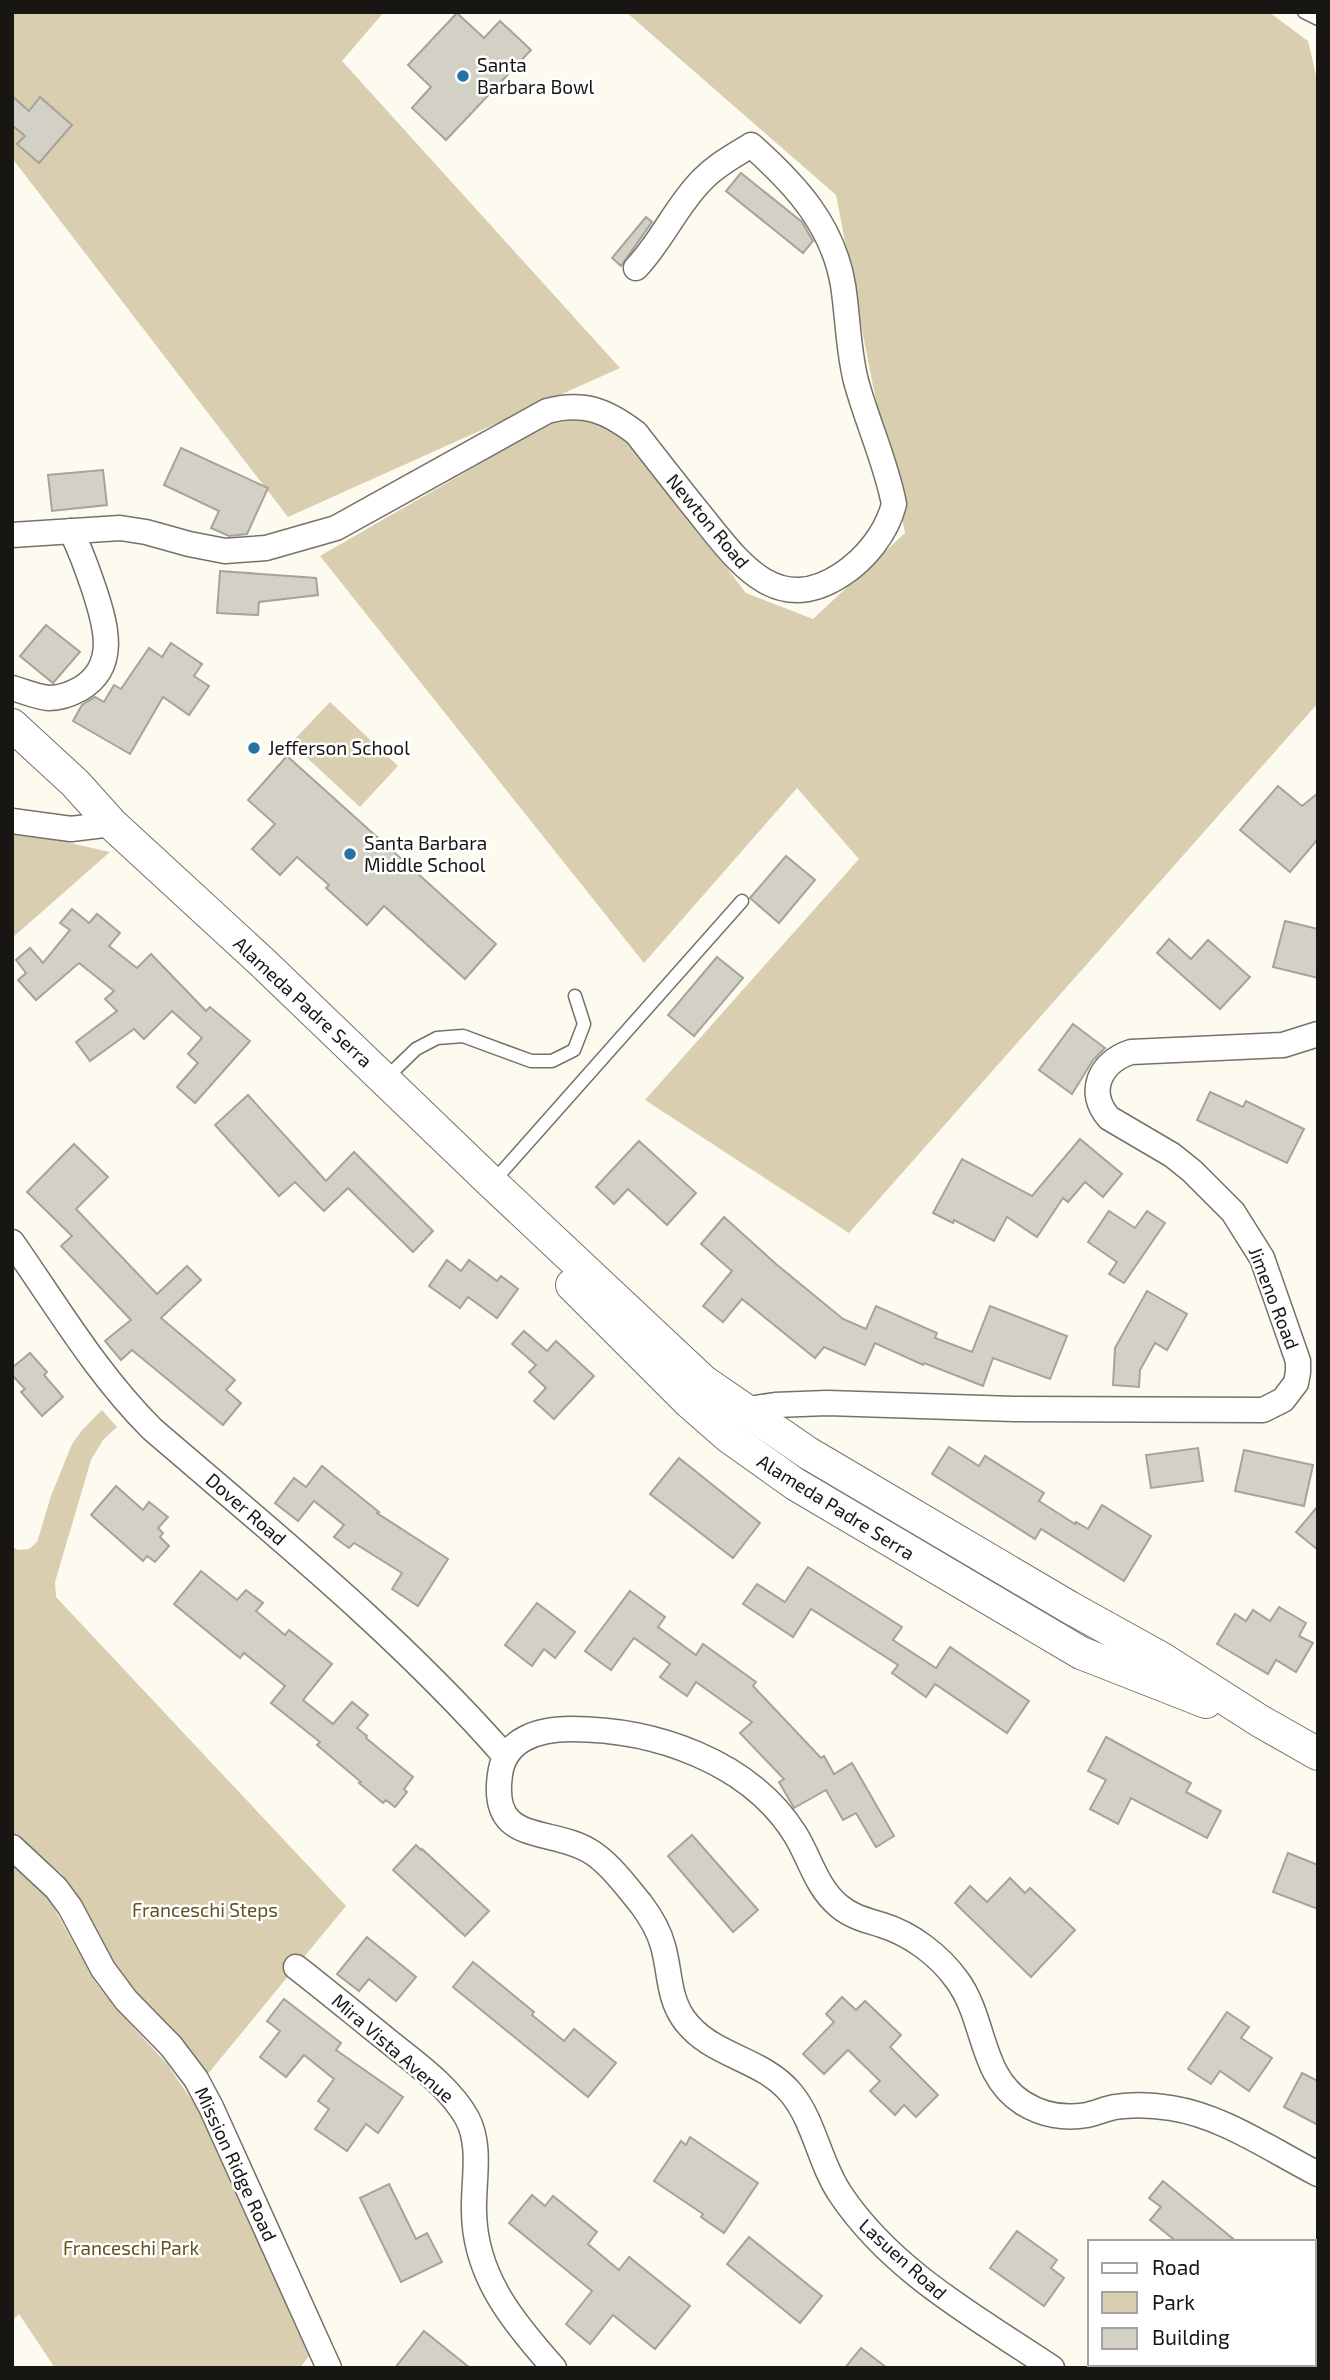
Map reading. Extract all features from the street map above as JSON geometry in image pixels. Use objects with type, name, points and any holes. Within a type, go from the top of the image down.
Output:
[{"type":"street","name":"Newton Road","points":[[12,535],[97,528],[131,529],[209,549],[225,551],[266,548],[336,528],[547,411],[582,407],[601,411],[636,433],[737,561],[766,583],[782,589],[813,589],[844,573],[860,560],[883,531],[891,517],[894,504],[855,378],[839,266],[816,214],[791,183],[751,145],[703,179],[691,192],[653,251],[636,268]]},
{"type":"street","points":[[12,688],[39,697],[59,697],[76,691],[92,680],[104,661],[107,636],[104,620],[82,552],[71,531]]},
{"type":"street","name":"Alameda Padre Serra","points":[[12,725],[75,783],[112,824],[263,963],[702,1381],[869,1490],[1161,1658],[1260,1721],[1318,1754]]},
{"type":"street","name":"Alameda Padre Serra","points":[[12,750],[72,803],[112,824]]},
{"type":"street","points":[[12,821],[71,829],[112,824]]},
{"type":"street","name":"Jimeno Road","points":[[743,1410],[827,1402],[1014,1409],[1263,1410],[1283,1400],[1296,1382],[1298,1361],[1262,1258],[1233,1212],[1192,1171],[1172,1155],[1109,1118],[1102,1110],[1098,1086],[1108,1063],[1131,1052],[1283,1045],[1318,1034]]},
{"type":"street","name":"Alameda Padre Serra","points":[[492,1183],[572,1286],[616,1331],[689,1402],[729,1437],[772,1469],[828,1505],[1081,1653],[1260,1721]]},
{"type":"street","name":"Dover Road","points":[[12,1242],[102,1374],[126,1403],[152,1429],[365,1611],[422,1665],[505,1756]]},
{"type":"street","points":[[505,1756],[511,1747],[521,1740],[545,1731],[573,1729],[620,1733],[666,1744],[698,1755],[736,1774],[777,1810],[794,1832],[818,1881],[835,1903],[857,1918],[883,1925],[912,1939],[944,1964],[968,1998],[994,2073],[1023,2103],[1049,2114],[1063,2116],[1091,2115],[1114,2108],[1142,2106],[1197,2113],[1223,2123],[1318,2174]]},
{"type":"street","name":"Lasuen Road","points":[[505,1756],[498,1793],[505,1815],[516,1825],[534,1834],[565,1840],[589,1850],[600,1858],[643,1906],[662,1942],[673,1996],[686,2022],[703,2040],[715,2048],[752,2062],[772,2075],[790,2092],[804,2112],[837,2190],[858,2219],[896,2258],[934,2290],[1052,2368]]},
{"type":"street","name":"Mission Ridge Road","points":[[12,1847],[56,1888],[70,1907],[103,1969],[126,2000],[171,2046],[196,2079],[211,2106],[329,2368]]},
{"type":"street","name":"Mira Vista Avenue","points":[[296,1967],[415,2062],[456,2101],[466,2117],[475,2143],[474,2214],[480,2257],[504,2309],[528,2341],[554,2368]]},
{"type":"lane","points":[[1304,12],[1318,19]]},
{"type":"lane","points":[[492,1183],[742,901]]},
{"type":"lane","points":[[385,1079],[416,1049],[437,1038],[463,1036],[531,1061],[552,1061],[573,1050],[584,1024],[575,996]]},
{"type":"green space","points":[[12,12],[384,12],[342,61],[620,368],[288,517],[12,158]]},
{"type":"green space","points":[[626,12],[1269,12],[1308,41],[1318,84],[1318,703],[849,1233],[645,1100],[859,859],[797,788],[644,963],[320,556],[549,424],[592,418],[631,442],[746,593],[813,619],[905,533],[836,195]]},
{"type":"green space","points":[[330,702],[398,766],[360,807],[291,743]]},
{"type":"green space","points":[[12,830],[110,852],[12,938]]},
{"type":"green space","name":"Franceschi Steps","points":[[102,1410],[117,1427],[103,1440],[91,1460],[55,1582],[56,1597],[346,1906],[207,2075],[157,2013],[142,2001],[118,1972],[95,1932],[87,1911],[62,1874],[12,1832],[12,1547],[18,1550],[29,1549],[37,1542],[51,1496],[72,1444]]},
{"type":"green space","name":"Franceschi Park","points":[[12,1864],[36,1884],[50,1901],[96,1983],[167,2064],[193,2102],[211,2135],[309,2356],[300,2368],[55,2368],[19,2314],[12,2321]]},
{"type":"building","name":"Santa Barbara Bowl","points":[[457,13],[484,38],[500,21],[531,50],[446,140],[412,108],[431,87],[408,65]]},
{"type":"building","points":[[12,96],[29,111],[40,97],[72,125],[39,163],[17,144],[25,136],[12,125]]},
{"type":"building","points":[[741,173],[802,222],[813,241],[803,253],[726,191]]},
{"type":"building","points":[[646,217],[652,222],[621,266],[612,258]]},
{"type":"building","points":[[181,448],[268,488],[247,534],[229,536],[211,528],[219,511],[164,485]]},
{"type":"building","points":[[103,470],[107,505],[52,511],[48,475]]},
{"type":"building","points":[[220,571],[316,578],[318,595],[259,602],[258,615],[217,613]]},
{"type":"building","points":[[46,625],[80,652],[53,683],[20,656]]},
{"type":"building","points":[[171,643],[202,664],[194,676],[209,686],[189,715],[163,697],[130,754],[73,721],[82,705],[95,697],[104,702],[114,685],[121,689],[149,648],[162,657]]},
{"type":"building","points":[[287,756],[496,944],[465,979],[384,906],[367,925],[326,888],[329,885],[297,857],[280,875],[252,849],[275,824],[248,800]]},
{"type":"building","points":[[1278,786],[1302,806],[1318,793],[1318,839],[1290,872],[1240,830]]},
{"type":"building","points":[[786,856],[815,880],[779,923],[750,898]]},
{"type":"building","points":[[72,909],[89,923],[97,914],[120,933],[109,946],[137,968],[151,954],[206,1011],[210,1007],[250,1041],[195,1103],[177,1087],[198,1063],[188,1054],[202,1038],[172,1011],[144,1039],[134,1029],[90,1061],[76,1042],[117,1011],[105,999],[114,991],[79,963],[36,1000],[18,980],[26,973],[16,960],[30,948],[43,963],[70,930],[60,923]]},
{"type":"building","points":[[1285,921],[1318,929],[1318,978],[1273,967]]},
{"type":"building","points":[[1169,939],[1191,959],[1208,940],[1250,977],[1220,1009],[1157,953]]},
{"type":"building","points":[[717,957],[743,978],[694,1036],[668,1015]]},
{"type":"building","points":[[1073,1024],[1105,1048],[1093,1060],[1072,1094],[1039,1070]]},
{"type":"building","points":[[1210,1092],[1243,1107],[1246,1101],[1304,1129],[1287,1163],[1197,1120]]},
{"type":"building","points":[[248,1095],[326,1181],[354,1152],[433,1231],[413,1252],[348,1188],[324,1211],[295,1182],[279,1196],[215,1125]]},
{"type":"building","points":[[1080,1139],[1122,1174],[1103,1197],[1085,1182],[1068,1202],[1063,1198],[1037,1237],[1007,1217],[994,1241],[954,1220],[953,1223],[933,1213],[962,1159],[1032,1196]]},
{"type":"building","points":[[639,1141],[696,1193],[667,1225],[628,1189],[614,1204],[596,1187]]},
{"type":"building","points":[[74,1144],[108,1177],[76,1209],[157,1294],[187,1266],[201,1280],[161,1318],[235,1380],[226,1390],[241,1403],[223,1425],[132,1350],[121,1360],[105,1341],[131,1320],[61,1246],[72,1236],[27,1192]]},
{"type":"building","points":[[1109,1211],[1135,1228],[1147,1211],[1165,1223],[1124,1283],[1109,1274],[1117,1262],[1088,1242]]},
{"type":"building","points":[[724,1217],[843,1319],[866,1329],[876,1306],[937,1333],[935,1338],[972,1352],[990,1306],[1067,1336],[1050,1379],[993,1358],[983,1386],[924,1363],[923,1365],[875,1343],[865,1365],[824,1347],[815,1358],[742,1299],[723,1322],[703,1306],[732,1271],[701,1244]]},
{"type":"building","points":[[447,1260],[461,1271],[469,1260],[497,1281],[501,1276],[518,1289],[497,1318],[468,1297],[460,1308],[429,1286]]},
{"type":"building","points":[[1147,1291],[1187,1314],[1167,1350],[1155,1343],[1140,1370],[1139,1387],[1113,1385],[1115,1348]]},
{"type":"building","points":[[524,1331],[547,1351],[556,1341],[594,1376],[554,1419],[534,1401],[546,1388],[529,1372],[536,1365],[512,1344]]},
{"type":"building","points":[[30,1353],[47,1372],[44,1375],[63,1397],[42,1416],[21,1392],[25,1389],[12,1375],[12,1368]]},
{"type":"building","points":[[949,1447],[979,1466],[985,1456],[1044,1493],[1039,1501],[1075,1524],[1076,1522],[1088,1529],[1102,1505],[1151,1536],[1124,1581],[1041,1529],[1035,1539],[932,1474]]},
{"type":"building","points":[[1198,1448],[1203,1481],[1151,1488],[1146,1455]]},
{"type":"building","points":[[1244,1450],[1313,1465],[1304,1506],[1235,1491]]},
{"type":"building","points":[[679,1458],[760,1523],[733,1558],[650,1494]]},
{"type":"building","points":[[322,1466],[379,1512],[377,1513],[448,1559],[418,1606],[392,1589],[402,1573],[354,1543],[349,1548],[334,1537],[344,1525],[314,1501],[298,1521],[275,1503],[294,1478],[306,1487]]},
{"type":"building","points":[[116,1486],[143,1510],[149,1502],[168,1517],[158,1528],[163,1533],[160,1537],[169,1546],[155,1562],[147,1556],[143,1561],[91,1515]]},
{"type":"building","points":[[1318,1506],[1318,1550],[1296,1532]]},
{"type":"building","points":[[808,1567],[902,1627],[893,1640],[936,1668],[950,1647],[1029,1701],[1007,1733],[935,1684],[926,1697],[892,1673],[898,1665],[811,1609],[793,1637],[743,1604],[757,1584],[785,1602]]},
{"type":"building","points":[[201,1571],[237,1600],[246,1590],[263,1603],[256,1611],[285,1635],[289,1630],[332,1664],[303,1700],[333,1724],[352,1702],[368,1715],[357,1728],[413,1777],[404,1789],[407,1792],[395,1807],[386,1800],[383,1803],[359,1783],[361,1782],[317,1745],[320,1742],[271,1703],[285,1686],[244,1653],[240,1658],[174,1604]]},
{"type":"building","points":[[630,1591],[665,1617],[658,1627],[696,1655],[703,1644],[756,1682],[753,1686],[821,1758],[824,1756],[834,1774],[852,1763],[894,1836],[876,1847],[856,1813],[843,1820],[826,1790],[794,1808],[779,1782],[784,1779],[740,1733],[752,1722],[696,1682],[687,1696],[660,1677],[670,1664],[634,1638],[611,1670],[585,1651]]},
{"type":"building","points":[[537,1603],[575,1632],[555,1658],[544,1649],[532,1666],[505,1645]]},
{"type":"building","points":[[1279,1607],[1306,1623],[1299,1636],[1313,1643],[1296,1672],[1276,1660],[1268,1674],[1217,1644],[1235,1614],[1246,1621],[1253,1610],[1270,1621]]},
{"type":"building","points":[[1106,1737],[1191,1783],[1186,1792],[1221,1811],[1207,1838],[1131,1798],[1118,1824],[1090,1809],[1106,1780],[1088,1771]]},
{"type":"building","points":[[692,1835],[758,1910],[733,1932],[668,1856]]},
{"type":"building","points":[[416,1845],[489,1911],[465,1936],[393,1870]]},
{"type":"building","points":[[1288,1853],[1318,1865],[1318,1909],[1273,1892]]},
{"type":"building","points":[[1010,1878],[1025,1893],[1030,1888],[1075,1930],[1031,1977],[955,1903],[970,1886],[987,1902]]},
{"type":"building","points":[[367,1937],[416,1977],[396,2001],[369,1979],[359,1991],[337,1974]]},
{"type":"building","points":[[473,1962],[534,2012],[532,2015],[564,2041],[574,2029],[616,2063],[588,2097],[453,1987]]},
{"type":"building","points":[[842,1997],[856,2010],[865,2001],[901,2035],[890,2047],[938,2095],[916,2117],[904,2105],[895,2115],[870,2091],[880,2081],[848,2050],[824,2074],[803,2054],[834,2022],[826,2014]]},
{"type":"building","points":[[284,1999],[341,2043],[336,2050],[403,2097],[378,2133],[366,2124],[347,2151],[315,2129],[329,2109],[318,2101],[334,2079],[304,2055],[286,2077],[260,2057],[280,2031],[267,2021]]},
{"type":"building","points":[[1227,2012],[1249,2027],[1241,2038],[1272,2058],[1249,2091],[1220,2071],[1211,2084],[1188,2069]]},
{"type":"building","points":[[1302,2073],[1318,2081],[1318,2125],[1284,2107]]},
{"type":"building","points":[[690,2137],[758,2183],[724,2233],[701,2217],[703,2214],[654,2181],[681,2141],[686,2145]]},
{"type":"building","points":[[1163,2181],[1235,2240],[1175,2240],[1150,2220],[1161,2207],[1149,2198]]},
{"type":"building","points":[[389,2184],[416,2239],[427,2233],[442,2262],[401,2282],[360,2198]]},
{"type":"building","points":[[532,2195],[545,2206],[553,2196],[597,2232],[588,2244],[619,2270],[629,2257],[690,2306],[655,2349],[613,2315],[590,2344],[566,2324],[592,2291],[509,2223]]},
{"type":"building","points":[[1017,2231],[1057,2260],[1051,2268],[1064,2278],[1044,2306],[990,2268]]},
{"type":"building","points":[[749,2237],[822,2296],[800,2323],[727,2264]]},
{"type":"building","points":[[424,2331],[470,2368],[395,2368]]},
{"type":"building","points":[[861,2348],[887,2368],[845,2368]]},
{"type":"place","name":"Santa Barbara Bowl","points":[[463,76]]},
{"type":"place","name":"Jefferson School","points":[[254,748]]},
{"type":"place","name":"Santa Barbara Middle School","points":[[350,854]]}]
